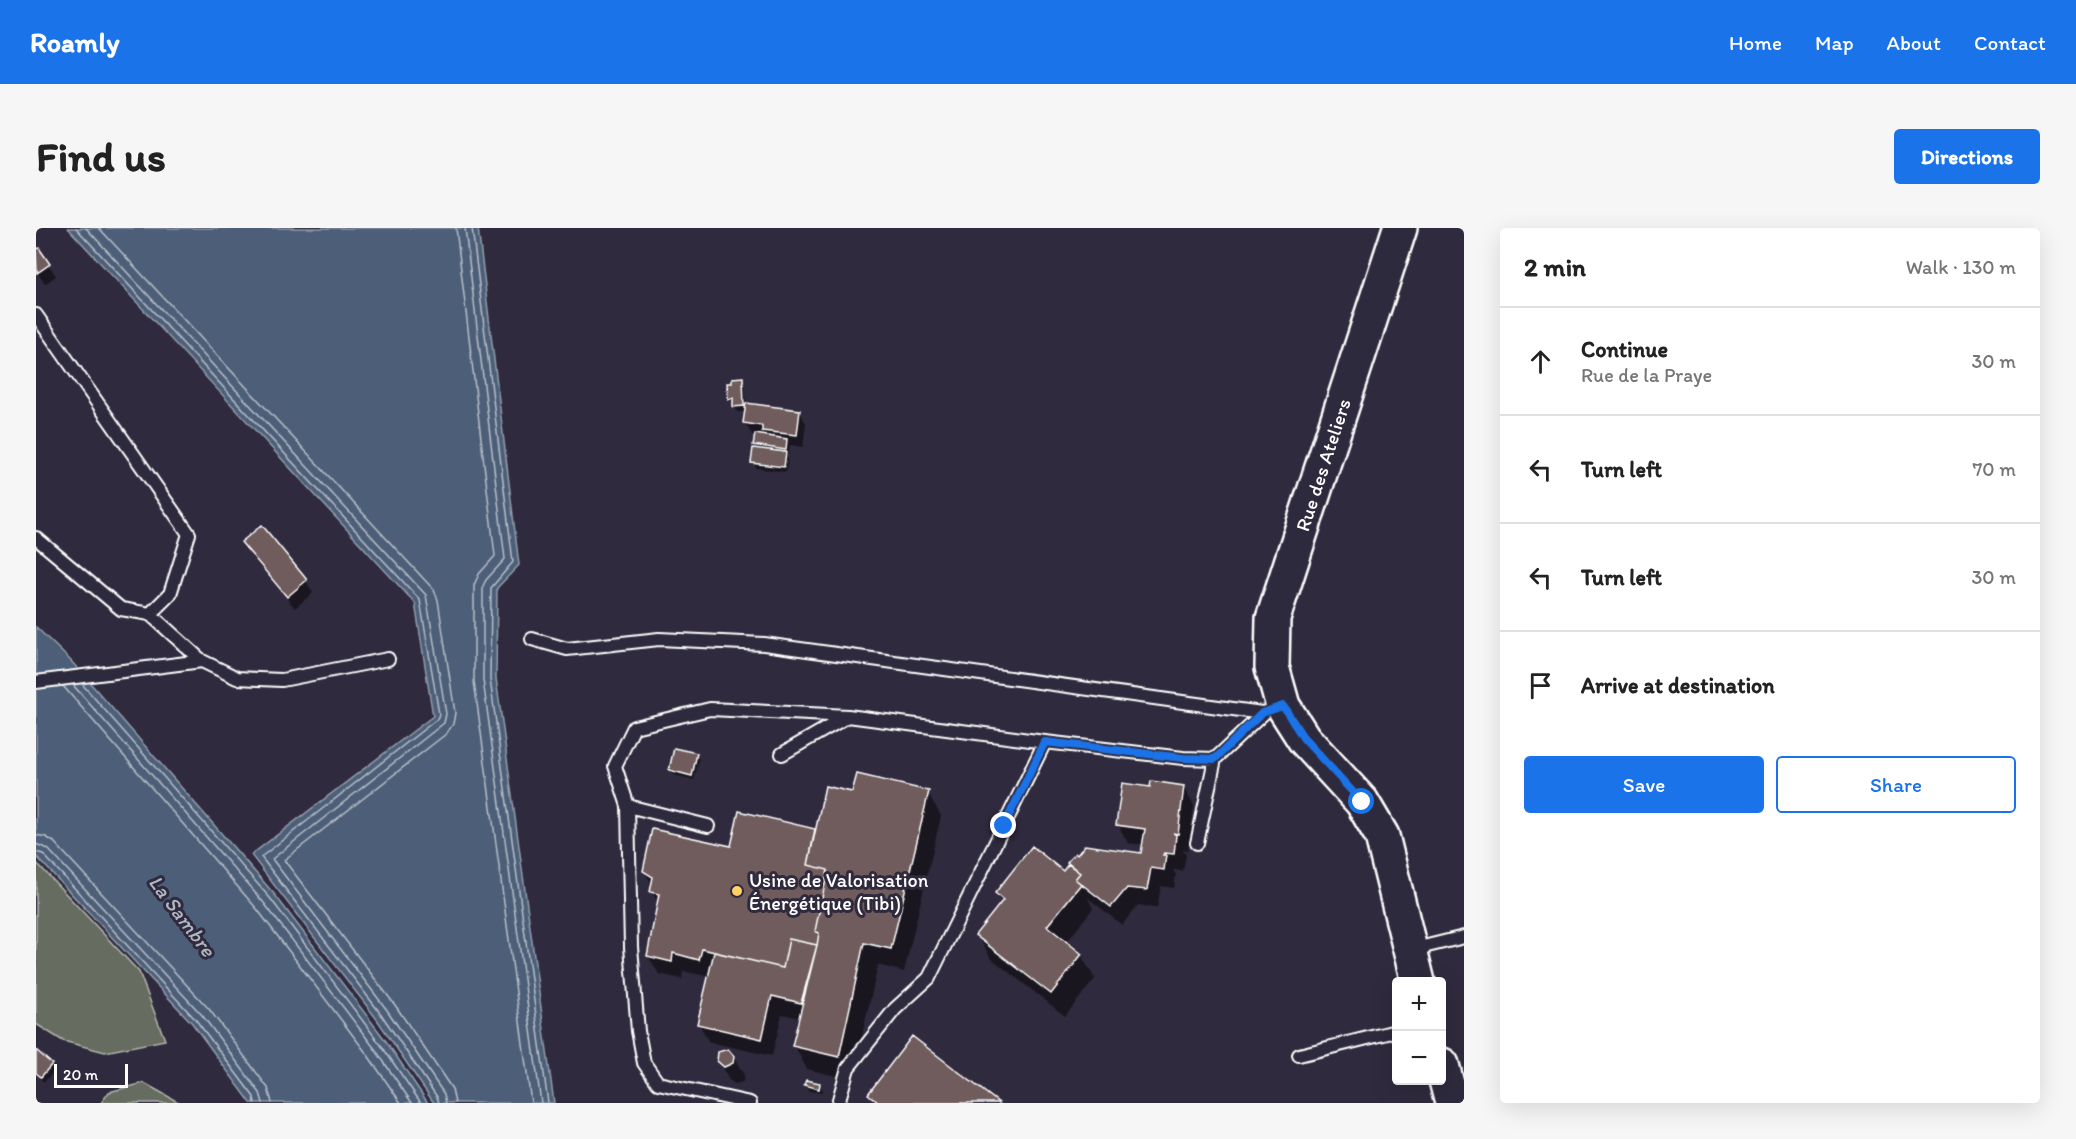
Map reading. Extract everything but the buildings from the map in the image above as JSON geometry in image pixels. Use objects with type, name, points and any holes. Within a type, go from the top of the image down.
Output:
[{"type":"street","name":"Rue des Ateliers","points":[[1400,228],[1273,618],[1272,709],[1304,739],[1362,802],[1382,836],[1417,977]]},
{"type":"street","points":[[1446,1080],[1452,1103]]},
{"type":"lane","points":[[36,315],[189,534],[170,594],[150,614]]},
{"type":"lane","points":[[36,538],[121,609],[150,614],[202,661],[237,678],[282,680],[388,659]]},
{"type":"lane","points":[[532,639],[567,650],[659,639],[764,644],[1272,709]]},
{"type":"lane","points":[[36,682],[202,661]]},
{"type":"lane","points":[[750,1103],[658,1083],[644,1063],[638,1031],[631,947],[628,806],[615,766],[634,727],[711,709],[848,716],[1045,742],[1183,758],[1215,759]]},
{"type":"lane","points":[[1197,843],[1215,759],[1272,709]]},
{"type":"lane","points":[[782,754],[848,716]]},
{"type":"lane","points":[[838,1103],[848,1068],[895,1009],[929,978],[1045,742]]},
{"type":"lane","points":[[628,806],[708,826]]},
{"type":"lane","points":[[1410,950],[1464,937]]},
{"type":"lane","points":[[1299,1055],[1392,1032]]},
{"type":"green space","points":[[36,862],[139,972],[165,1040],[105,1052],[63,1041],[36,1024]]},
{"type":"green space","points":[[144,1083],[180,1103],[101,1103],[109,1092]]},
{"type":"water","points":[[68,228],[478,228],[519,565],[497,588],[496,678],[554,1103],[434,1103],[376,1018],[251,855],[433,716],[415,603]]},
{"type":"water","name":"La Sambre","points":[[36,627],[71,661],[275,895],[386,1041],[428,1103],[251,1103],[192,1023],[36,856]]},
{"type":"place","name":"Usine de Valorisation Énergétique (Tibi)","points":[[737,891]]},
{"type":"route","points":[[1004,826],[1045,742],[1183,758],[1215,759],[1262,713],[1283,706],[1304,739],[1362,802]]}]
